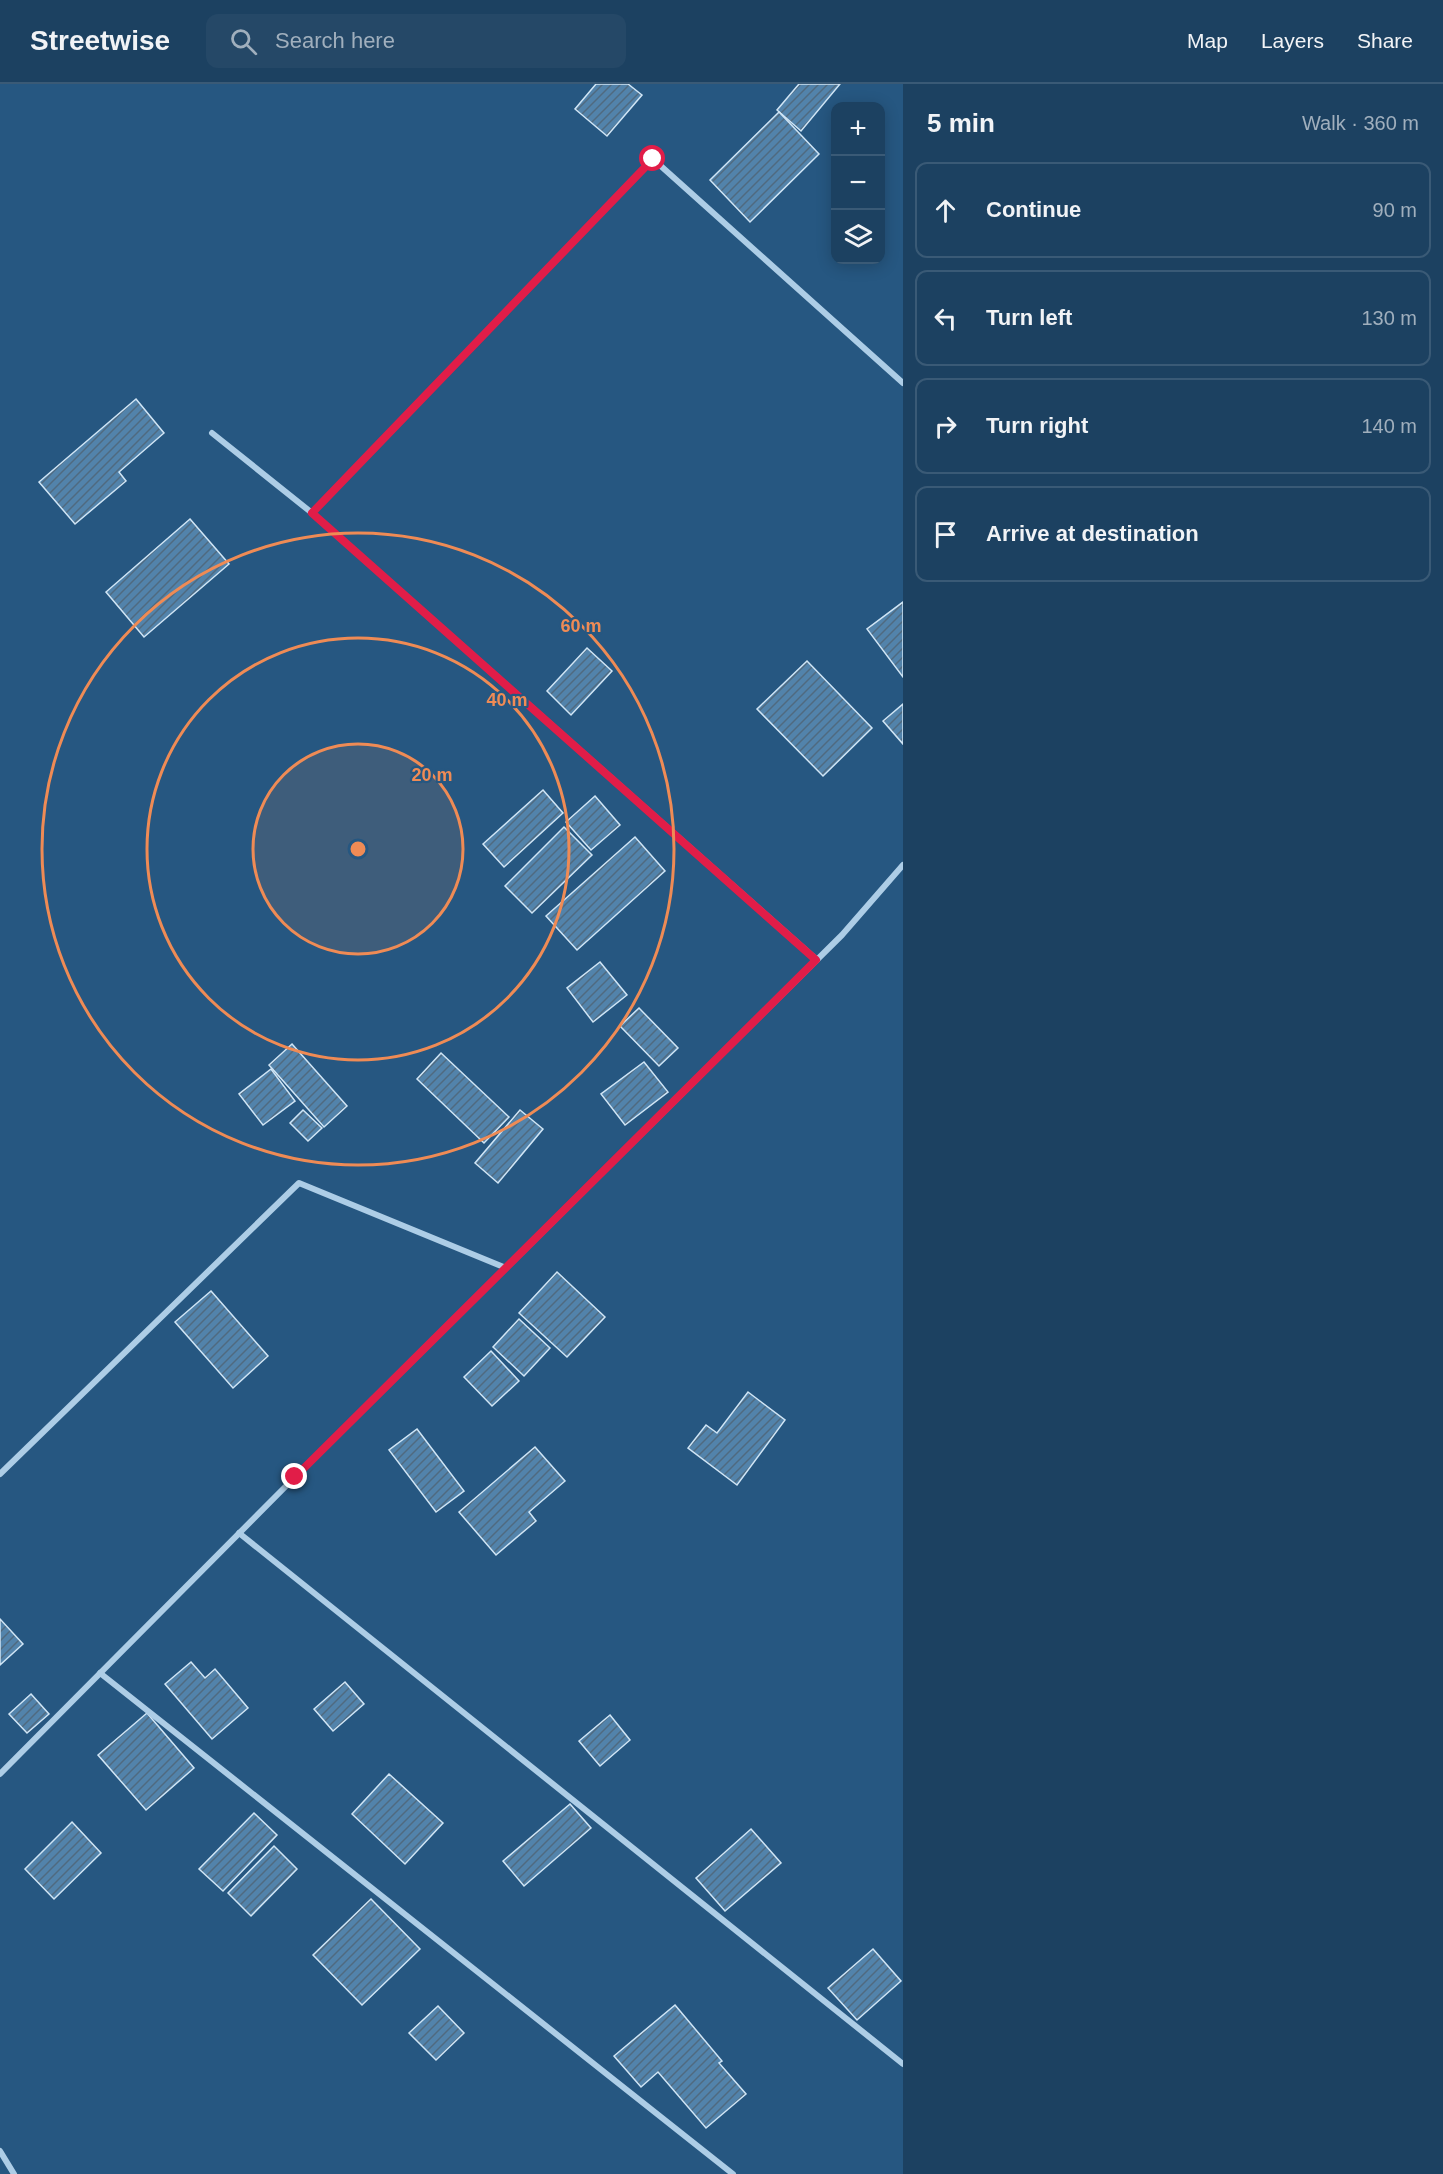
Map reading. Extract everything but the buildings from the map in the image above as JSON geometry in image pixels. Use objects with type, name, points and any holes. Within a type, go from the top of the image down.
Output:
[{"type":"street","points":[[312,513],[653,159],[903,382]]},
{"type":"street","points":[[212,434],[312,513],[816,960]]},
{"type":"street","points":[[0,1774],[239,1533],[842,935],[903,865]]},
{"type":"street","points":[[0,1474],[299,1183],[506,1268]]},
{"type":"street","points":[[239,1533],[903,2064]]},
{"type":"street","points":[[100,1673],[733,2174]]},
{"type":"street","points":[[0,2151],[14,2174]]},
{"type":"route","points":[[295,1477],[816,960],[312,513],[653,159]]}]
